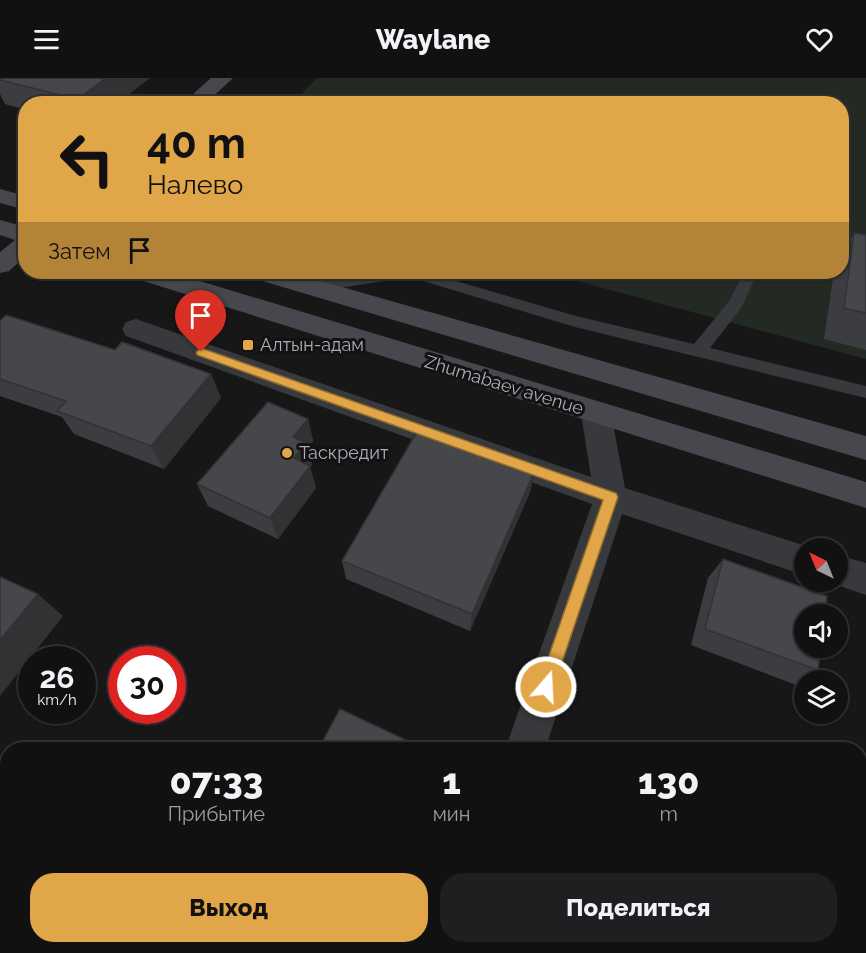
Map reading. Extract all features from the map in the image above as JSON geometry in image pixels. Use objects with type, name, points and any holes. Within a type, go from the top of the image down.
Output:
[{"type":"main road","points":[[202,96],[223,78]]},
{"type":"main road","points":[[0,196],[18,201]]},
{"type":"main road","points":[[0,227],[18,233]]},
{"type":"main road","points":[[0,265],[18,250]]},
{"type":"main road","name":"Zhumabaev avenue","points":[[166,279],[866,495]]},
{"type":"main road","points":[[286,279],[866,448]]},
{"type":"street","points":[[136,329],[611,497],[794,557]]},
{"type":"street","points":[[528,742],[611,497],[597,413]]},
{"type":"street","points":[[848,573],[866,579]]},
{"type":"lane","points":[[314,287],[366,279]]},
{"type":"lane","points":[[434,279],[575,321],[866,392]]},
{"type":"lane","points":[[698,351],[726,317],[747,286],[749,279]]},
{"type":"shaded area","points":[[317,78],[866,78],[866,359],[570,279],[849,279],[849,96],[300,96]]},
{"type":"building","points":[[0,78],[106,78],[81,96],[65,96],[0,80]]},
{"type":"building","points":[[854,233],[866,235],[866,313],[844,308]]},
{"type":"building","points":[[6,315],[115,350],[122,342],[211,374],[151,446],[57,411],[66,401],[0,379],[0,321]]},
{"type":"building","points":[[268,402],[308,419],[293,437],[306,443],[294,458],[310,466],[270,518],[197,484]]},
{"type":"building","points":[[418,430],[535,470],[472,614],[342,561]]},
{"type":"building","points":[[723,559],[794,584],[794,592],[816,592],[827,596],[826,604],[794,604],[794,658],[820,658],[818,670],[705,629]]},
{"type":"building","points":[[0,577],[38,594],[0,640]]},
{"type":"building","points":[[340,709],[410,742],[322,742]]},
{"type":"place","name":"Алтын-адам","points":[[248,345]]},
{"type":"place","name":"Таскредит","points":[[287,453]]},
{"type":"route","points":[[201,352],[611,497],[546,687]]}]
